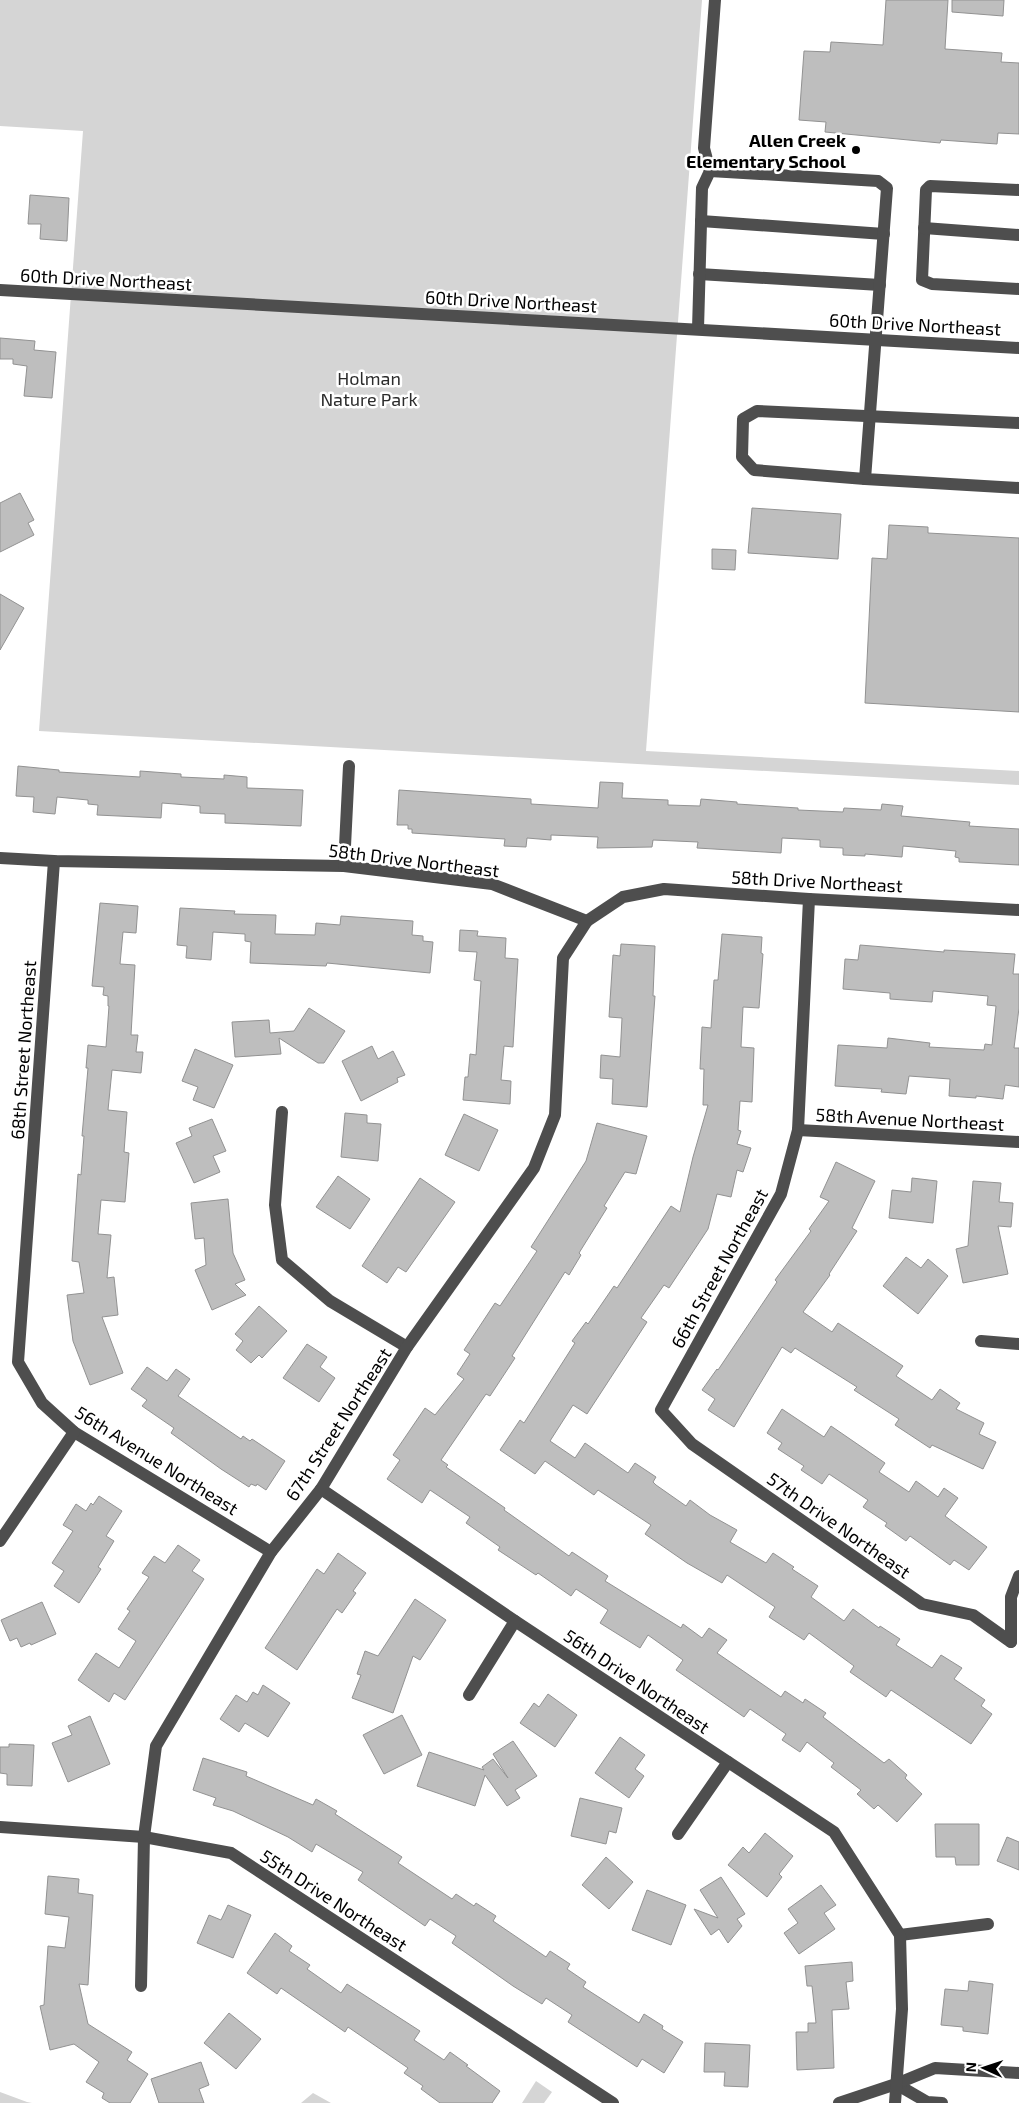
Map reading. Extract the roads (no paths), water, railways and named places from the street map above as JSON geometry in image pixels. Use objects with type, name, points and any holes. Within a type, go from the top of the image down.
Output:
[{"type":"street","points":[[698,329],[702,188],[710,171],[704,148],[714,0]]},
{"type":"street","points":[[710,171],[862,179],[878,181],[888,188],[864,479]]},
{"type":"street","points":[[1019,190],[930,186],[926,190],[922,280],[932,284],[1019,289]]},
{"type":"street","points":[[700,221],[884,234]]},
{"type":"street","points":[[924,228],[1019,235]]},
{"type":"street","points":[[699,274],[880,285]]},
{"type":"street","name":"60th Drive Northeast","points":[[0,290],[1019,348]]},
{"type":"street","points":[[1019,423],[757,411],[743,419],[742,457],[754,470],[864,479],[1019,488]]},
{"type":"street","points":[[344,866],[349,766]]},
{"type":"street","name":"58th Drive Northeast","points":[[0,858],[54,861],[344,866],[492,884],[587,921],[623,897],[664,889],[1019,910]]},
{"type":"street","name":"68th Street Northeast","points":[[18,1362],[54,861]]},
{"type":"street","name":"66th Street Northeast","points":[[661,1410],[781,1194],[798,1130],[809,899]]},
{"type":"street","name":"67th Street Northeast","points":[[141,1986],[144,1837],[156,1746],[271,1552],[321,1489],[408,1347],[534,1168],[555,1115],[563,958],[587,921]]},
{"type":"street","points":[[282,1112],[275,1205],[282,1260],[330,1301],[408,1347]]},
{"type":"street","name":"58th Avenue Northeast","points":[[798,1130],[1019,1142]]},
{"type":"street","points":[[981,1341],[1019,1344]]},
{"type":"street","name":"56th Avenue Northeast","points":[[18,1362],[42,1403],[74,1432],[271,1552]]},
{"type":"street","name":"57th Drive Northeast","points":[[661,1410],[692,1444],[922,1604],[973,1615],[1011,1642],[1011,1597],[1019,1576]]},
{"type":"street","points":[[0,1541],[74,1432]]},
{"type":"street","name":"56th Drive Northeast","points":[[321,1489],[515,1621],[834,1832],[900,1935]]},
{"type":"street","points":[[469,1695],[515,1621]]},
{"type":"street","points":[[678,1834],[728,1762]]},
{"type":"street","name":"55th Drive Northeast","points":[[0,1827],[144,1837],[231,1853],[613,2103]]},
{"type":"street","points":[[895,2103],[902,2008],[900,1935],[988,1924]]},
{"type":"street","points":[[839,2103],[896,2084],[935,2068],[1019,2073]]},
{"type":"street","points":[[896,2084],[927,2102],[942,2103]]},
{"type":"place","name":"Allen Creek Elementary School","points":[[856,150]]},
{"type":"park label","name":"Holman Nature Park","points":[[369,388]]}]
